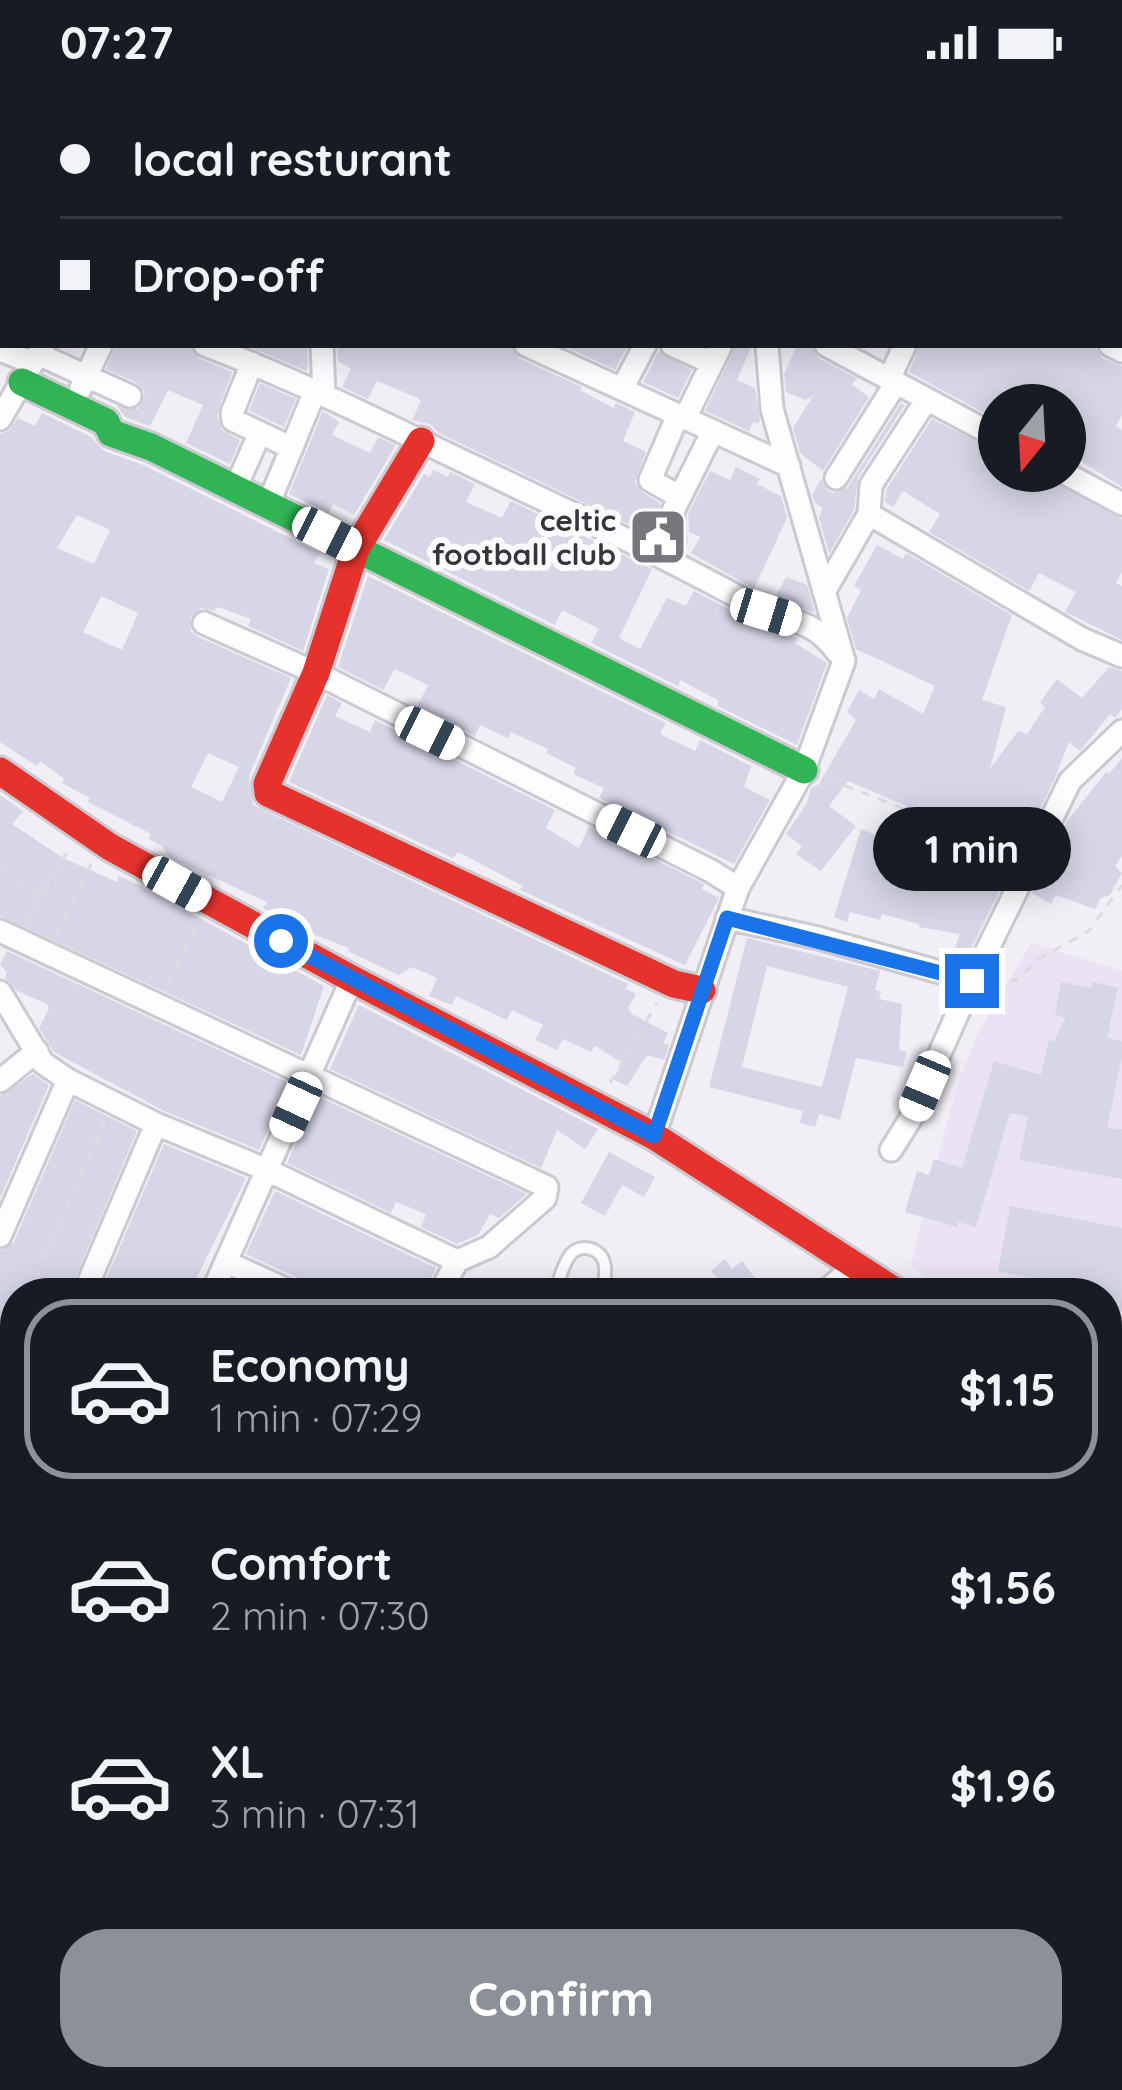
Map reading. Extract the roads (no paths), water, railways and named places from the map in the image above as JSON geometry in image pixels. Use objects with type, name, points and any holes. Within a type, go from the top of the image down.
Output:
[{"type":"street","points":[[74,406],[100,348]]},
{"type":"street","points":[[217,348],[248,356],[766,612],[815,626],[844,661]]},
{"type":"street","points":[[268,505],[320,393],[322,348]]},
{"type":"street","points":[[533,348],[789,466]]},
{"type":"street","points":[[622,389],[643,348]]},
{"type":"street","points":[[654,1136],[688,987],[804,770],[844,661],[772,409],[767,348]]},
{"type":"street","points":[[832,348],[978,427]]},
{"type":"street","points":[[836,478],[893,381],[904,348]]},
{"type":"street","points":[[0,350],[87,376],[130,396]]},
{"type":"street","points":[[680,497],[650,480],[716,354]]},
{"type":"street","points":[[248,356],[232,416],[237,424],[292,448]]},
{"type":"street","points":[[34,361],[74,406],[106,422],[111,433],[151,447],[804,770]]},
{"type":"street","points":[[0,419],[34,361]]},
{"type":"street","points":[[824,592],[869,514],[871,485],[927,399]]},
{"type":"street","points":[[668,560],[674,542],[673,511],[713,431]]},
{"type":"street","points":[[235,489],[259,435]]},
{"type":"street","points":[[863,435],[893,454]]},
{"type":"street","points":[[421,441],[356,549],[316,673],[267,784],[268,793],[688,987]]},
{"type":"street","points":[[1086,484],[1122,503]]},
{"type":"street","points":[[869,514],[1082,640],[1122,656]]},
{"type":"street","points":[[204,623],[316,673],[738,888]]},
{"type":"street","points":[[891,1150],[911,1118],[1070,781],[1122,730]]},
{"type":"street","points":[[0,771],[100,840],[210,903],[654,1136],[877,1278]]},
{"type":"street","points":[[727,918],[972,981]]},
{"type":"street","points":[[8,935],[547,1187],[545,1198],[489,1247],[458,1262],[449,1278]]},
{"type":"street","points":[[219,1278],[352,980]]},
{"type":"street","points":[[0,992],[43,1063],[68,1080],[458,1262]]},
{"type":"street","points":[[0,1081],[37,1051]]},
{"type":"street","points":[[0,1236],[68,1080]]},
{"type":"street","points":[[90,1278],[156,1124]]},
{"type":"street","points":[[226,1262],[261,1278]]},
{"type":"street","points":[[841,1278],[857,1264]]},
{"type":"lane","points":[[560,1278],[569,1255],[588,1248],[598,1252],[606,1265],[605,1278]]},
{"type":"place","name":"celtic football club","points":[[658,537]]}]
